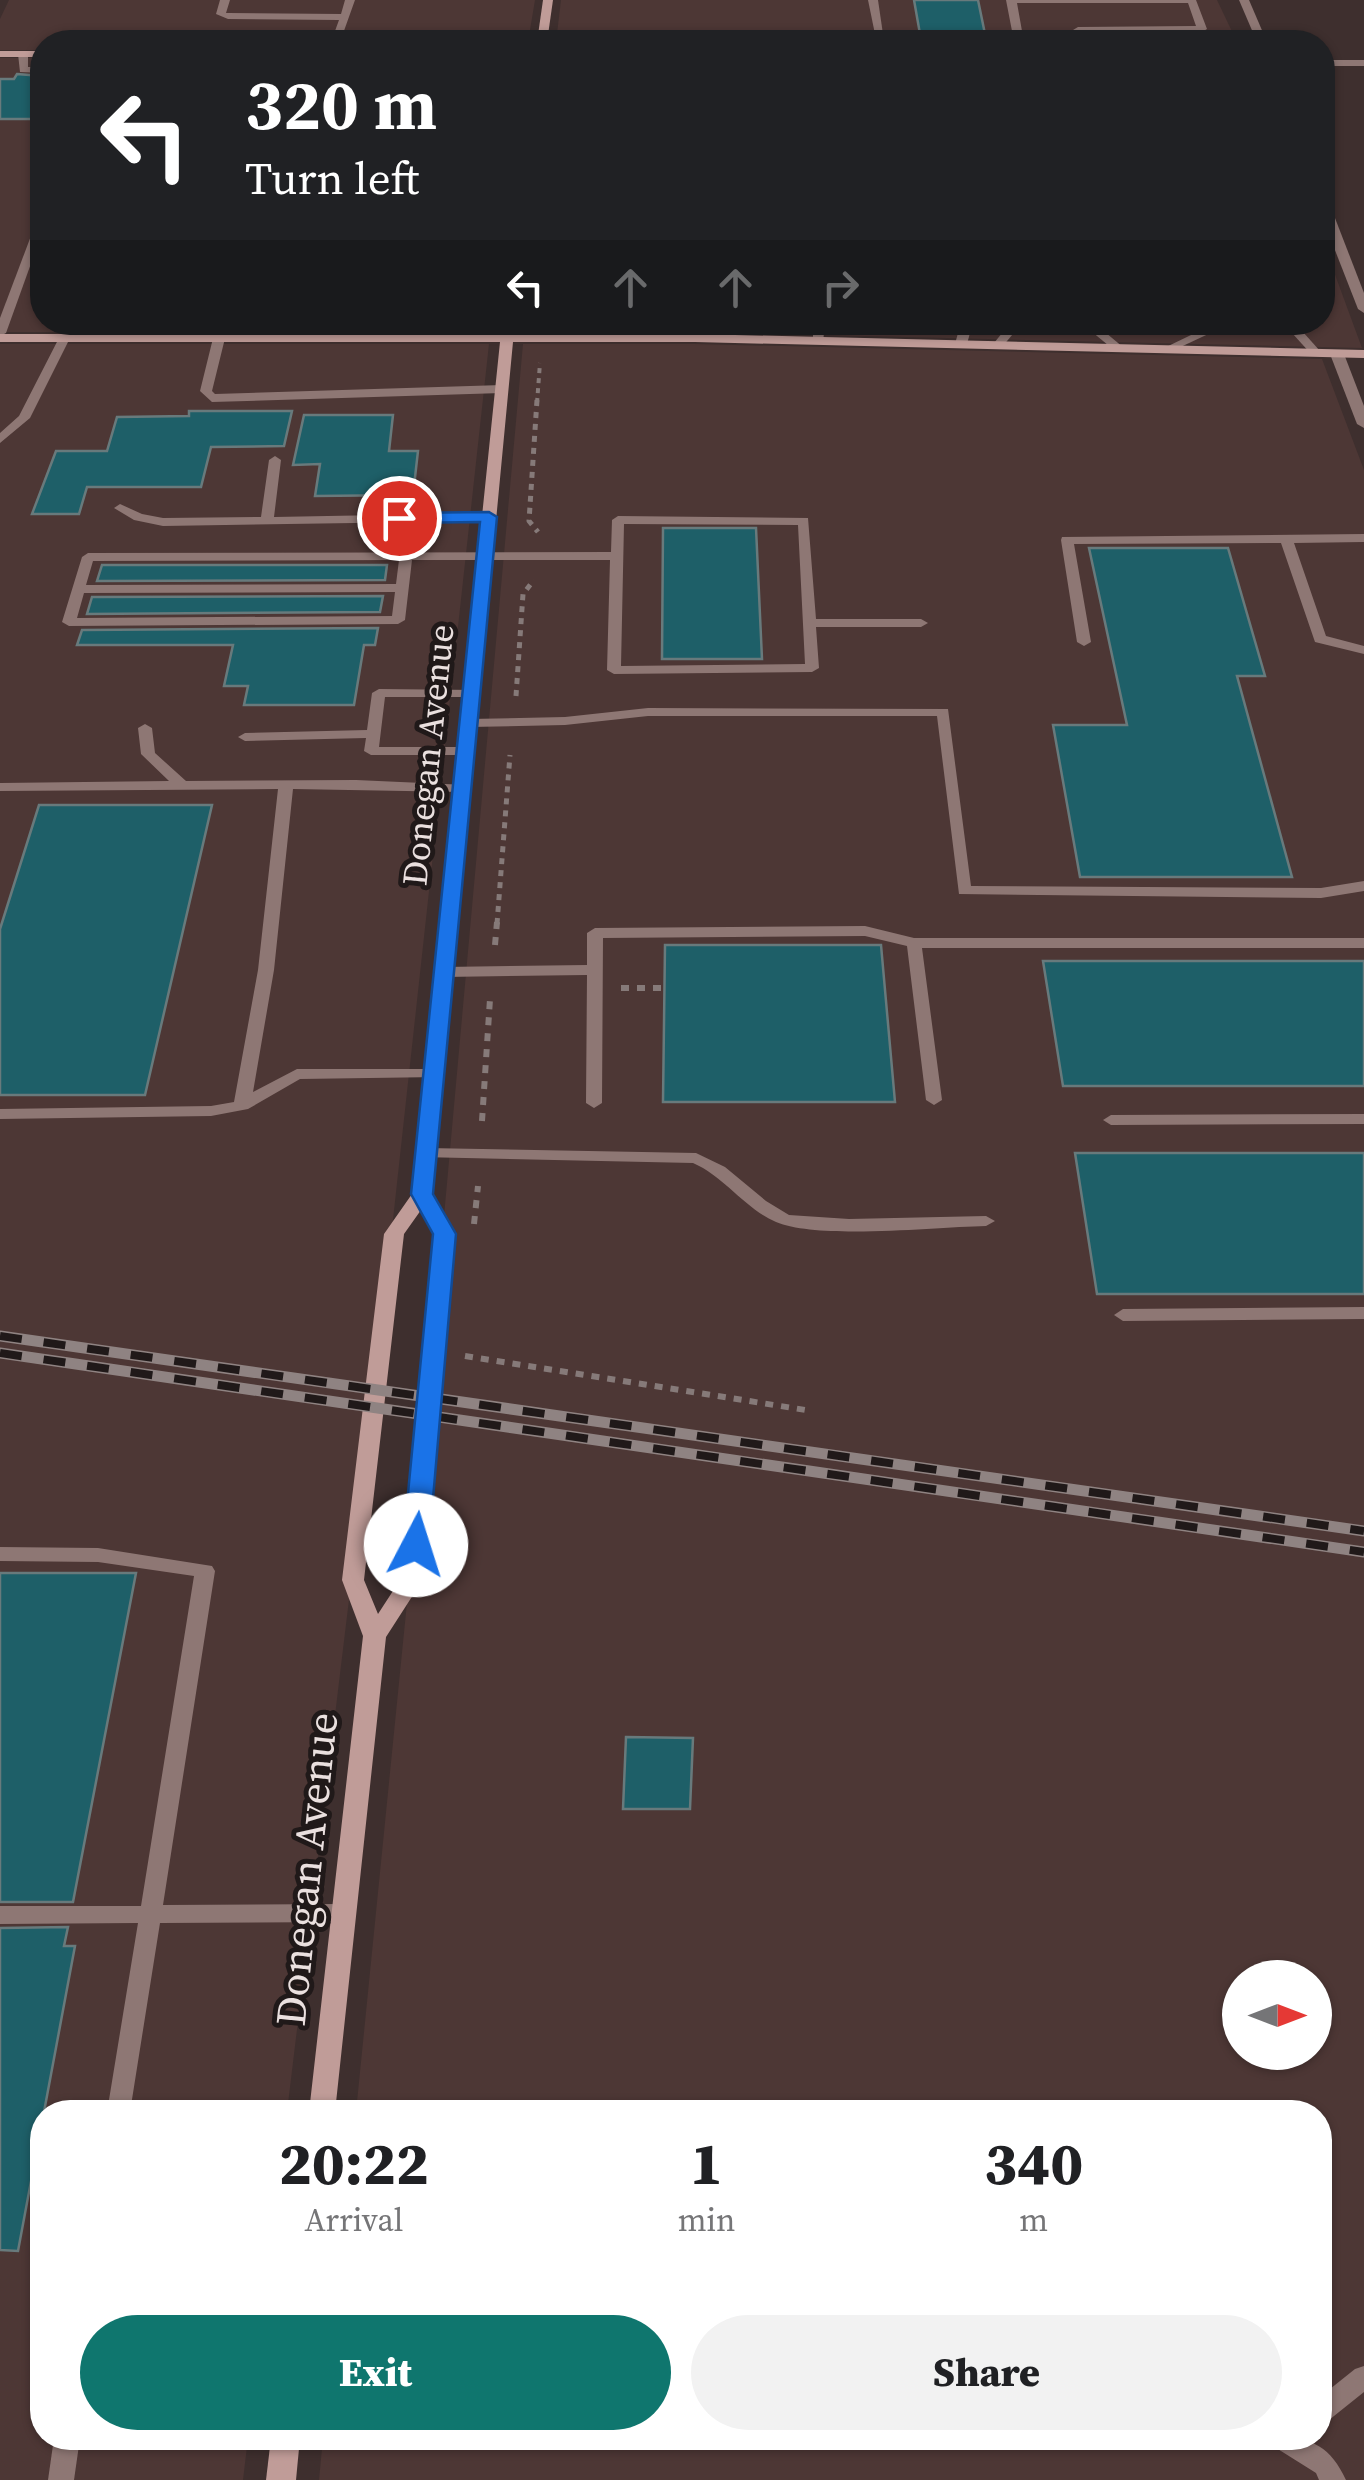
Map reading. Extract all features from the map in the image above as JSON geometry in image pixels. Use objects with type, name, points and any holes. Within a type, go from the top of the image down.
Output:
[{"type":"street","points":[[544,30],[548,0]]},
{"type":"street","points":[[1244,0],[1257,30]]},
{"type":"street","points":[[0,54],[30,54]]},
{"type":"street","points":[[1335,63],[1364,63]]},
{"type":"street","points":[[1335,234],[1364,309]]},
{"type":"street","points":[[0,336],[328,335]]},
{"type":"street","name":"Donegan Avenue","points":[[375,1636],[353,1580],[394,1234],[422,1194],[507,335]]},
{"type":"street","points":[[649,335],[1364,354]]},
{"type":"street","points":[[1337,354],[1364,424]]},
{"type":"street","name":"Donegan Avenue","points":[[323,2100],[375,1636],[413,1578],[444,1234],[422,1194]]},
{"type":"street","points":[[281,2480],[285,2450]]},
{"type":"lane","points":[[225,0],[221,14],[228,16],[346,17]]},
{"type":"lane","points":[[341,30],[350,0]]},
{"type":"lane","points":[[873,0],[879,30]]},
{"type":"lane","points":[[1016,30],[1012,1],[1191,1],[1202,29],[1078,30]]},
{"type":"lane","points":[[23,54],[23,70],[30,70]]},
{"type":"lane","points":[[0,336],[30,253]]},
{"type":"lane","points":[[221,335],[206,391],[212,398],[502,388]]},
{"type":"lane","points":[[819,335],[819,341]]},
{"type":"lane","points":[[961,344],[963,335]]},
{"type":"lane","points":[[998,345],[1007,335]]},
{"type":"lane","points":[[1102,335],[1118,348]]},
{"type":"lane","points":[[1168,350],[1201,335]]},
{"type":"lane","points":[[1299,335],[1316,353]]},
{"type":"lane","points":[[0,438],[24,418],[64,338]]},
{"type":"lane","points":[[267,520],[275,460]]},
{"type":"lane","points":[[120,508],[163,522],[489,517]]},
{"type":"lane","points":[[618,520],[804,521],[810,623],[812,668],[614,670],[618,520]]},
{"type":"lane","points":[[1084,642],[1067,540],[1364,538]]},
{"type":"lane","points":[[1286,539],[1320,639],[1364,650]]},
{"type":"lane","points":[[406,556],[398,620],[69,622],[88,557],[406,556],[617,556]]},
{"type":"lane","points":[[78,589],[402,588]]},
{"type":"lane","points":[[810,623],[921,623]]},
{"type":"lane","points":[[466,750],[371,751],[379,693],[472,692]]},
{"type":"lane","points":[[469,723],[566,722],[648,712],[943,712],[964,892],[1321,893],[1364,886]]},
{"type":"lane","points":[[144,728],[148,754],[182,786]]},
{"type":"lane","points":[[244,737],[374,734]]},
{"type":"lane","points":[[242,1105],[266,970],[286,786]]},
{"type":"lane","points":[[0,787],[462,788]]},
{"type":"lane","points":[[594,1103],[595,933],[865,931],[914,943],[1364,943]]},
{"type":"lane","points":[[914,943],[934,1100]]},
{"type":"lane","points":[[444,972],[594,970]]},
{"type":"lane","points":[[0,1114],[211,1111],[242,1105],[298,1074],[433,1074]]},
{"type":"lane","points":[[1111,1120],[1364,1119]]},
{"type":"lane","points":[[426,1153],[696,1158],[715,1164],[740,1192],[787,1221],[986,1221]]},
{"type":"lane","points":[[1123,1315],[1364,1312]]},
{"type":"lane","points":[[0,1554],[98,1555],[205,1571],[121,2100]]},
{"type":"lane","points":[[0,1915],[344,1913]]},
{"type":"lane","points":[[1332,2402],[1364,2377]]},
{"type":"lane","points":[[60,2480],[65,2450]]},
{"type":"lane","points":[[1303,2450],[1325,2464],[1333,2480]]},
{"type":"path","points":[[538,543],[538,533],[529,521],[540,357]]},
{"type":"path","points":[[516,696],[523,594],[535,580],[534,569]]},
{"type":"path","points":[[494,945],[510,755]]},
{"type":"path","points":[[482,1120],[490,998]]},
{"type":"path","points":[[434,1350],[812,1411]]},
{"type":"shaded area","points":[[9,0],[535,0],[530,30],[30,30],[30,50],[0,50],[0,19]]},
{"type":"shaded area","points":[[561,0],[1217,0],[1231,30],[557,30]]},
{"type":"shaded area","points":[[0,58],[30,58],[30,332],[0,332]]},
{"type":"shaded area","points":[[1335,275],[1362,348],[821,335],[1335,335]]},
{"type":"shaded area","points":[[0,344],[489,344],[374,1393],[288,2100],[30,2100],[30,2450],[247,2450],[243,2480],[0,2480]]},
{"type":"shaded area","points":[[523,344],[695,344],[1322,359],[1364,470],[1364,2480],[319,2480],[322,2450],[1332,2450],[1332,2100],[357,2100],[428,1393]]},
{"type":"building","points":[[914,0],[978,0],[984,30],[919,30]]},
{"type":"building","points":[[17,74],[30,75],[30,119],[0,119],[0,79],[14,79]]},
{"type":"building","points":[[189,411],[292,411],[284,446],[211,447],[201,487],[87,487],[79,514],[32,514],[56,451],[107,451],[117,417],[189,416]]},
{"type":"building","points":[[304,415],[393,415],[389,451],[418,451],[413,495],[315,496],[320,464],[293,465]]},
{"type":"building","points":[[663,528],[756,528],[762,659],[662,659]]},
{"type":"building","points":[[1089,548],[1228,548],[1265,676],[1237,676],[1292,877],[1080,877],[1053,725],[1127,725]]},
{"type":"building","points":[[102,565],[387,565],[385,580],[97,581]]},
{"type":"building","points":[[383,596],[380,612],[87,614],[92,597]]},
{"type":"building","points":[[378,628],[375,645],[364,645],[354,705],[244,705],[248,686],[224,686],[233,645],[77,645],[82,630]]},
{"type":"building","points":[[39,805],[212,805],[145,1095],[0,1095],[0,929]]},
{"type":"building","points":[[665,945],[881,945],[895,1102],[663,1102]]},
{"type":"building","points":[[1043,961],[1364,961],[1364,1086],[1063,1086]]},
{"type":"building","points":[[1075,1153],[1364,1153],[1364,1294],[1097,1294]]},
{"type":"building","points":[[0,1573],[136,1573],[73,1902],[0,1902]]},
{"type":"building","points":[[626,1737],[693,1738],[690,1809],[623,1809]]},
{"type":"building","points":[[68,1927],[64,1946],[75,1946],[46,2100],[30,2100],[30,2187],[18,2251],[0,2250],[0,1928]]},
{"type":"railway","points":[[0,1336],[1364,1531]]},
{"type":"railway","points":[[0,1353],[1364,1552]]},
{"type":"route","points":[[399,518],[489,517],[422,1194],[444,1234],[416,1545]]}]
